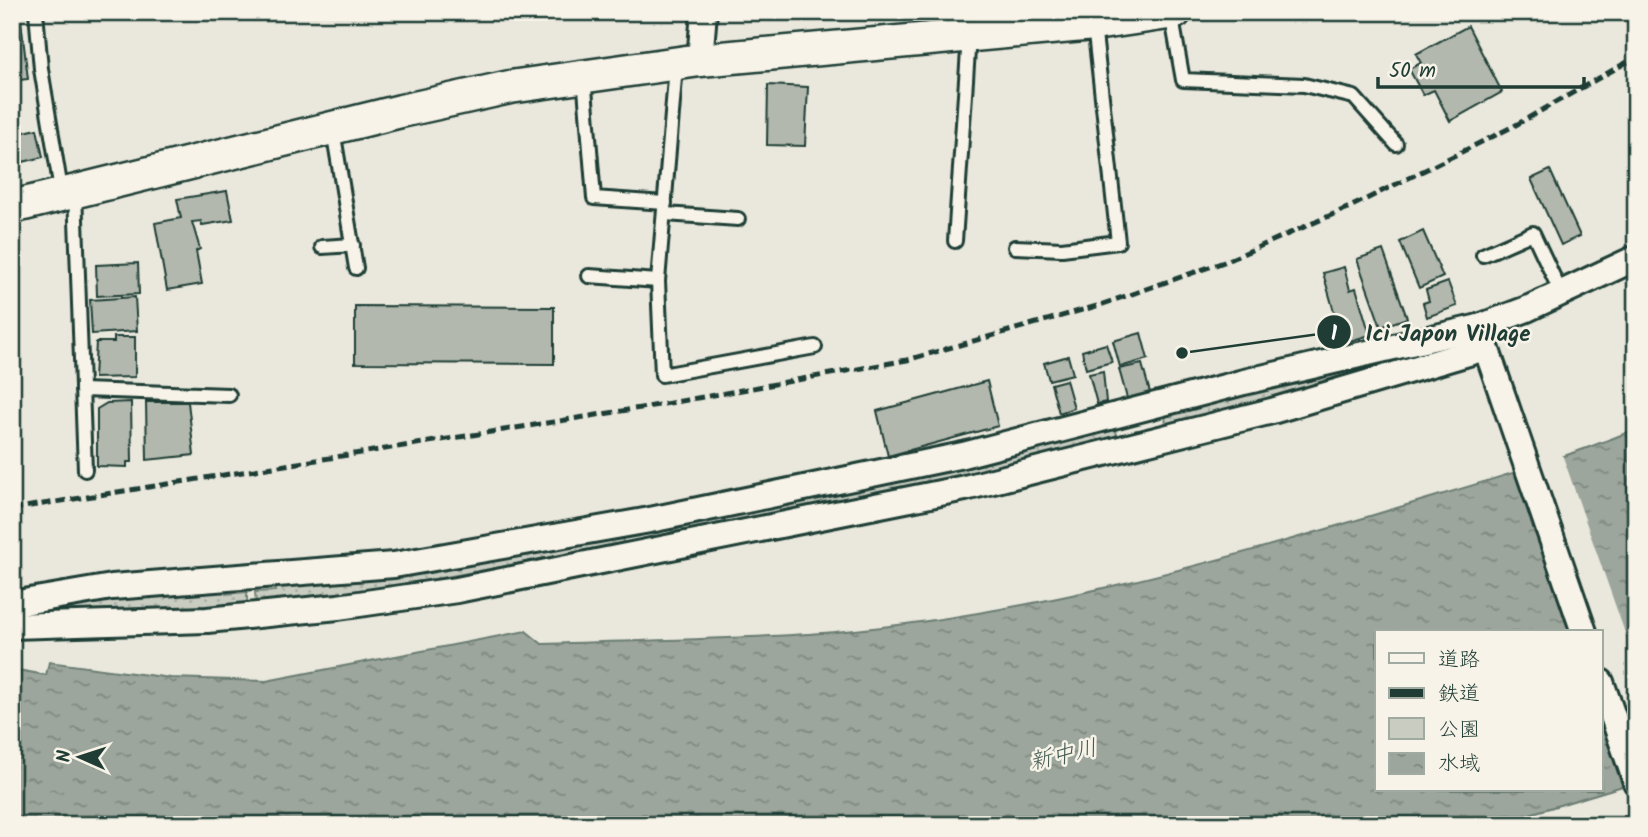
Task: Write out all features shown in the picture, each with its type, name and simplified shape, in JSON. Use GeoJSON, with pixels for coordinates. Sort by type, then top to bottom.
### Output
{"type":"FeatureCollection","features":[{"type":"Feature","properties":{"kind":"street"},"geometry":{"type":"LineString","coordinates":[[688,61],[704,12]]}},
{"type":"Feature","properties":{"kind":"street"},"geometry":{"type":"LineString","coordinates":[[12,207],[510,87],[688,61],[1094,24],[1173,13]]}},
{"type":"Feature","properties":{"kind":"street"},"geometry":{"type":"LineString","coordinates":[[12,626],[207,620],[338,607],[457,590],[965,488],[1259,414],[1485,347],[1561,293],[1636,258]]}},
{"type":"Feature","properties":{"kind":"street"},"geometry":{"type":"LineString","coordinates":[[12,604],[112,587],[394,565],[650,520],[963,455],[1244,382],[1485,347]]}},
{"type":"Feature","properties":{"kind":"street"},"geometry":{"type":"LineString","coordinates":[[1485,347],[1583,630]]}},
{"type":"Feature","properties":{"kind":"street"},"geometry":{"type":"LineString","coordinates":[[1602,685],[1636,782]]}},
{"type":"Feature","properties":{"kind":"lane"},"geometry":{"type":"LineString","coordinates":[[36,12],[41,69],[68,194],[85,470]]}},
{"type":"Feature","properties":{"kind":"lane"},"geometry":{"type":"LineString","coordinates":[[1173,13],[1184,80],[1304,85],[1354,97],[1396,144]]}},
{"type":"Feature","properties":{"kind":"lane"},"geometry":{"type":"LineString","coordinates":[[1015,247],[1062,249],[1118,242],[1094,24]]}},
{"type":"Feature","properties":{"kind":"lane"},"geometry":{"type":"LineString","coordinates":[[956,241],[969,35]]}},
{"type":"Feature","properties":{"kind":"lane"},"geometry":{"type":"LineString","coordinates":[[688,61],[665,208],[659,281],[662,375],[815,347]]}},
{"type":"Feature","properties":{"kind":"lane"},"geometry":{"type":"LineString","coordinates":[[584,76],[594,198],[738,219]]}},
{"type":"Feature","properties":{"kind":"lane"},"geometry":{"type":"LineString","coordinates":[[332,129],[356,268]]}},
{"type":"Feature","properties":{"kind":"lane"},"geometry":{"type":"LineString","coordinates":[[1483,256],[1534,233],[1561,293]]}},
{"type":"Feature","properties":{"kind":"lane"},"geometry":{"type":"LineString","coordinates":[[322,247],[353,245]]}},
{"type":"Feature","properties":{"kind":"lane"},"geometry":{"type":"LineString","coordinates":[[589,276],[659,281]]}},
{"type":"Feature","properties":{"kind":"lane"},"geometry":{"type":"LineString","coordinates":[[82,390],[229,395]]}},
{"type":"Feature","properties":{"kind":"green space"},"geometry":{"type":"Polygon","coordinates":[[[1421,352],[1422,355],[1147,433],[1146,428],[1166,423],[1165,417],[1290,382],[1421,352]]]}},
{"type":"Feature","properties":{"kind":"green space"},"geometry":{"type":"Polygon","coordinates":[[[1116,430],[1117,436],[1137,430],[1139,435],[914,487],[660,537],[685,526],[685,522],[995,459],[1116,430]]]}},
{"type":"Feature","properties":{"kind":"green space"},"geometry":{"type":"Polygon","coordinates":[[[622,535],[623,543],[486,570],[349,592],[256,603],[255,592],[275,591],[274,585],[622,535]]]}},
{"type":"Feature","properties":{"kind":"green space"},"geometry":{"type":"Polygon","coordinates":[[[225,587],[226,594],[247,592],[247,604],[109,612],[12,613],[85,600],[225,587]]]}},
{"type":"Feature","properties":{"kind":"water","name":"新中川"},"geometry":{"type":"Polygon","coordinates":[[[1636,429],[1636,782],[1493,825],[12,825],[12,669],[46,675],[49,662],[171,678],[266,681],[526,631],[542,644],[762,637],[905,624],[1046,600],[1185,568],[1545,463],[1636,429]]]}},
{"type":"Feature","properties":{"kind":"pier"},"geometry":{"type":"Polygon","coordinates":[[[1562,454],[1636,664],[1636,786],[1625,789],[1602,724],[1602,630],[1569,630],[1513,469],[1562,454]]]}},
{"type":"Feature","properties":{"kind":"building"},"geometry":{"type":"Polygon","coordinates":[[[21,21],[28,79],[12,81],[12,23],[21,21]]]}},
{"type":"Feature","properties":{"kind":"building"},"geometry":{"type":"Polygon","coordinates":[[[1468,26],[1502,92],[1450,121],[1434,90],[1423,95],[1409,69],[1421,63],[1416,54],[1468,26]]]}},
{"type":"Feature","properties":{"kind":"building"},"geometry":{"type":"Polygon","coordinates":[[[768,85],[808,87],[805,146],[767,145],[768,85]]]}},
{"type":"Feature","properties":{"kind":"building"},"geometry":{"type":"Polygon","coordinates":[[[37,129],[43,157],[23,162],[16,134],[37,129]]]}},
{"type":"Feature","properties":{"kind":"building"},"geometry":{"type":"Polygon","coordinates":[[[12,142],[20,167],[12,169],[12,142]]]}},
{"type":"Feature","properties":{"kind":"building"},"geometry":{"type":"Polygon","coordinates":[[[1550,170],[1580,236],[1561,245],[1531,179],[1550,170]]]}},
{"type":"Feature","properties":{"kind":"building"},"geometry":{"type":"Polygon","coordinates":[[[227,191],[233,220],[202,225],[201,221],[192,222],[200,249],[196,251],[202,284],[167,290],[155,223],[181,218],[177,199],[227,191]]]}},
{"type":"Feature","properties":{"kind":"building"},"geometry":{"type":"Polygon","coordinates":[[[1423,231],[1443,277],[1419,288],[1400,242],[1423,231]]]}},
{"type":"Feature","properties":{"kind":"building"},"geometry":{"type":"Polygon","coordinates":[[[1383,250],[1407,318],[1381,327],[1357,259],[1383,250]]]}},
{"type":"Feature","properties":{"kind":"building"},"geometry":{"type":"Polygon","coordinates":[[[138,263],[139,294],[97,296],[96,265],[138,263]]]}},
{"type":"Feature","properties":{"kind":"building"},"geometry":{"type":"Polygon","coordinates":[[[1344,267],[1350,290],[1356,288],[1370,335],[1343,343],[1323,273],[1344,267]]]}},
{"type":"Feature","properties":{"kind":"building"},"geometry":{"type":"Polygon","coordinates":[[[1448,282],[1457,306],[1427,317],[1423,303],[1429,301],[1426,290],[1448,282]]]}},
{"type":"Feature","properties":{"kind":"building"},"geometry":{"type":"Polygon","coordinates":[[[135,297],[137,331],[92,334],[90,300],[135,297]]]}},
{"type":"Feature","properties":{"kind":"building"},"geometry":{"type":"Polygon","coordinates":[[[355,306],[554,307],[554,364],[355,363],[355,306]]]}},
{"type":"Feature","properties":{"kind":"building"},"geometry":{"type":"Polygon","coordinates":[[[1141,333],[1148,359],[1120,367],[1113,341],[1141,333]]]}},
{"type":"Feature","properties":{"kind":"building"},"geometry":{"type":"Polygon","coordinates":[[[114,337],[135,337],[135,377],[94,378],[96,342],[114,342],[114,337]]]}},
{"type":"Feature","properties":{"kind":"building"},"geometry":{"type":"Polygon","coordinates":[[[1106,344],[1112,362],[1086,369],[1082,351],[1106,344]]]}},
{"type":"Feature","properties":{"kind":"building"},"geometry":{"type":"Polygon","coordinates":[[[1068,356],[1073,374],[1049,380],[1044,363],[1068,356]]]}},
{"type":"Feature","properties":{"kind":"building"},"geometry":{"type":"Polygon","coordinates":[[[1142,364],[1151,396],[1128,402],[1119,369],[1142,364]]]}},
{"type":"Feature","properties":{"kind":"building"},"geometry":{"type":"Polygon","coordinates":[[[1103,371],[1106,402],[1097,404],[1089,374],[1103,371]]]}},
{"type":"Feature","properties":{"kind":"building"},"geometry":{"type":"Polygon","coordinates":[[[1066,380],[1074,408],[1059,413],[1051,384],[1066,380]]]}},
{"type":"Feature","properties":{"kind":"building"},"geometry":{"type":"Polygon","coordinates":[[[987,381],[998,426],[888,456],[877,411],[987,381]]]}},
{"type":"Feature","properties":{"kind":"building"},"geometry":{"type":"Polygon","coordinates":[[[131,402],[132,462],[127,462],[127,467],[97,466],[97,409],[107,403],[131,402]]]}},
{"type":"Feature","properties":{"kind":"building"},"geometry":{"type":"Polygon","coordinates":[[[146,402],[188,402],[194,455],[147,460],[146,402]]]}},
{"type":"Feature","properties":{"kind":"railway"},"geometry":{"type":"LineString","coordinates":[[12,509],[659,405],[907,360],[1100,305],[1224,262],[1352,206],[1514,126],[1636,57]]}},
{"type":"Feature","properties":{"kind":"place","name":"Ici Japon Village"},"geometry":{"type":"Point","coordinates":[1182,353]}}]}
